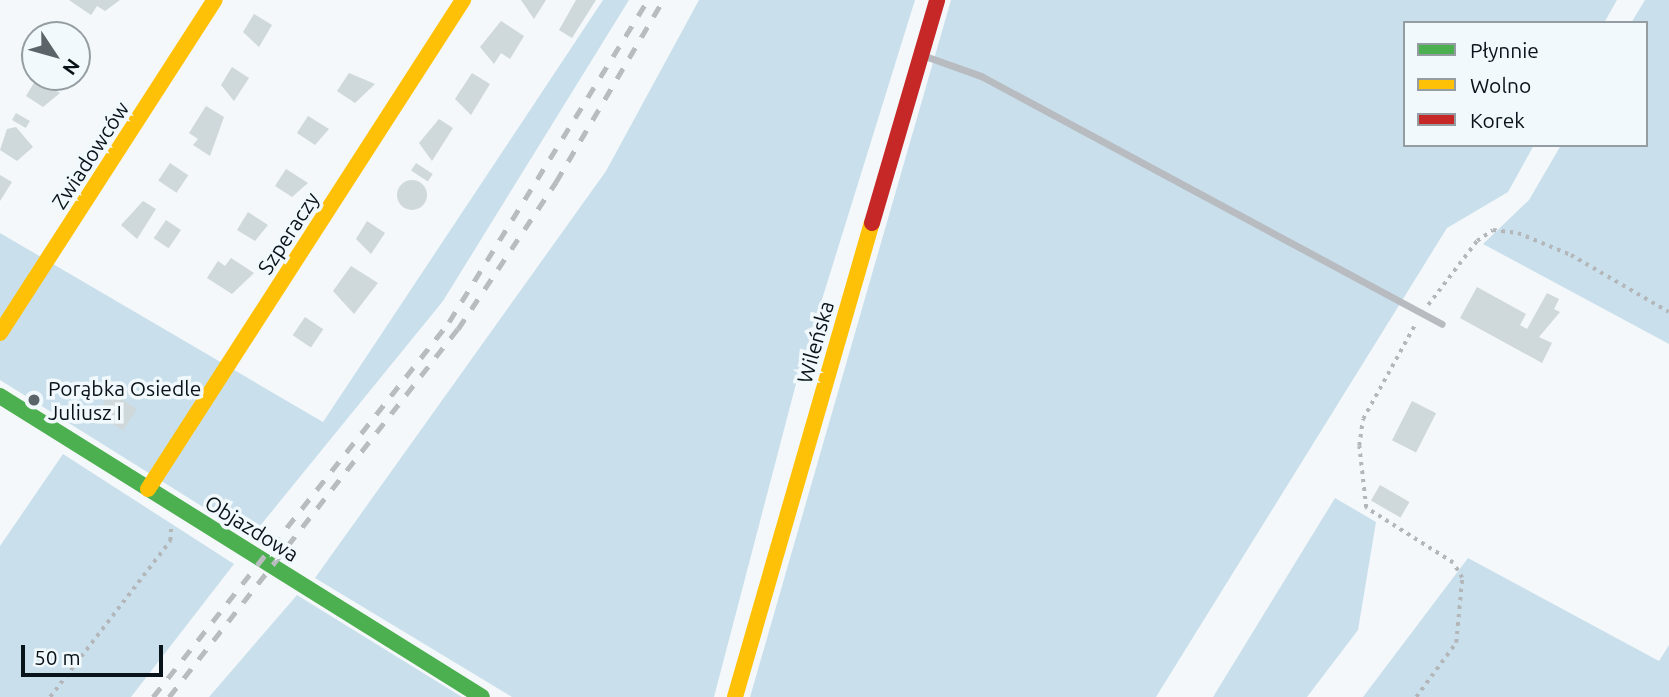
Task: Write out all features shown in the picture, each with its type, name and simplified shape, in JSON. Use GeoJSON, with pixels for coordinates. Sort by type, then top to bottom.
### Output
{"type":"FeatureCollection","features":[{"type":"Feature","properties":{"kind":"street","name":"Zwiadowców"},"geometry":{"type":"LineString","coordinates":[[0,333],[215,0]]}},
{"type":"Feature","properties":{"kind":"street","name":"Szperaczy"},"geometry":{"type":"LineString","coordinates":[[148,489],[463,0]]}},
{"type":"Feature","properties":{"kind":"street","name":"Wileńska"},"geometry":{"type":"LineString","coordinates":[[735,697],[937,0]]}},
{"type":"Feature","properties":{"kind":"street","name":"Objazdowa"},"geometry":{"type":"LineString","coordinates":[[0,396],[482,697]]}},
{"type":"Feature","properties":{"kind":"lane"},"geometry":{"type":"LineString","coordinates":[[922,55],[981,76],[1442,324]]}},
{"type":"Feature","properties":{"kind":"path"},"geometry":{"type":"LineString","coordinates":[[1416,697],[1456,643],[1462,578],[1453,563],[1366,508],[1359,446],[1363,419],[1421,314],[1477,241],[1493,230],[1518,233],[1571,255],[1669,312]]}},
{"type":"Feature","properties":{"kind":"path"},"geometry":{"type":"LineString","coordinates":[[50,697],[170,541],[173,504]]}},
{"type":"Feature","properties":{"kind":"shaded area"},"geometry":{"type":"Polygon","coordinates":[[[603,0],[629,0],[443,301],[251,537],[0,380],[0,233],[323,422],[603,0]]]}},
{"type":"Feature","properties":{"kind":"shaded area"},"geometry":{"type":"Polygon","coordinates":[[[699,0],[915,0],[797,380],[714,697],[512,697],[315,578],[606,171],[699,0]]]}},
{"type":"Feature","properties":{"kind":"shaded area"},"geometry":{"type":"Polygon","coordinates":[[[951,0],[1617,0],[1605,21],[1403,21],[1403,147],[1533,147],[1508,192],[1447,228],[1156,697],[750,697],[951,0]]]}},
{"type":"Feature","properties":{"kind":"shaded area"},"geometry":{"type":"Polygon","coordinates":[[[1645,0],[1669,0],[1669,344],[1483,244],[1529,200],[1560,147],[1648,147],[1648,21],[1632,21],[1645,0]]]}},
{"type":"Feature","properties":{"kind":"shaded area"},"geometry":{"type":"Polygon","coordinates":[[[63,454],[234,564],[131,697],[0,697],[0,546],[63,454]]]}},
{"type":"Feature","properties":{"kind":"shaded area"},"geometry":{"type":"Polygon","coordinates":[[[1335,498],[1376,522],[1358,630],[1307,697],[1213,697],[1335,498]]]}},
{"type":"Feature","properties":{"kind":"shaded area"},"geometry":{"type":"Polygon","coordinates":[[[1468,558],[1659,661],[1669,645],[1669,697],[1363,697],[1468,558]]]}},
{"type":"Feature","properties":{"kind":"shaded area"},"geometry":{"type":"Polygon","coordinates":[[[297,595],[462,697],[209,697],[297,595]]]}},
{"type":"Feature","properties":{"kind":"building"},"geometry":{"type":"Polygon","coordinates":[[[69,0],[120,0],[105,11],[97,6],[91,15],[69,0]]]}},
{"type":"Feature","properties":{"kind":"building"},"geometry":{"type":"Polygon","coordinates":[[[521,0],[546,0],[534,19],[521,0]]]}},
{"type":"Feature","properties":{"kind":"building"},"geometry":{"type":"Polygon","coordinates":[[[576,0],[596,0],[572,38],[559,30],[576,0]]]}},
{"type":"Feature","properties":{"kind":"building"},"geometry":{"type":"Polygon","coordinates":[[[254,14],[272,25],[259,47],[243,32],[254,14]]]}},
{"type":"Feature","properties":{"kind":"building"},"geometry":{"type":"Polygon","coordinates":[[[501,21],[524,36],[510,59],[501,53],[494,64],[480,47],[501,21]]]}},
{"type":"Feature","properties":{"kind":"building"},"geometry":{"type":"Polygon","coordinates":[[[232,67],[249,78],[234,101],[221,85],[232,67]]]}},
{"type":"Feature","properties":{"kind":"building"},"geometry":{"type":"Polygon","coordinates":[[[349,73],[375,84],[355,103],[337,91],[349,73]]]}},
{"type":"Feature","properties":{"kind":"building"},"geometry":{"type":"Polygon","coordinates":[[[472,73],[490,84],[471,115],[455,99],[472,73]]]}},
{"type":"Feature","properties":{"kind":"building"},"geometry":{"type":"Polygon","coordinates":[[[29,91],[60,93],[43,107],[26,96],[29,91]]]}},
{"type":"Feature","properties":{"kind":"building"},"geometry":{"type":"Polygon","coordinates":[[[206,106],[224,117],[210,156],[193,145],[198,139],[189,133],[206,106]]]}},
{"type":"Feature","properties":{"kind":"building"},"geometry":{"type":"Polygon","coordinates":[[[16,113],[30,121],[26,128],[12,120],[16,113]]]}},
{"type":"Feature","properties":{"kind":"building"},"geometry":{"type":"Polygon","coordinates":[[[308,116],[329,129],[315,145],[297,133],[308,116]]]}},
{"type":"Feature","properties":{"kind":"building"},"geometry":{"type":"Polygon","coordinates":[[[439,119],[453,128],[432,161],[419,143],[439,119]]]}},
{"type":"Feature","properties":{"kind":"building"},"geometry":{"type":"Polygon","coordinates":[[[16,127],[33,147],[17,161],[0,150],[7,129],[16,127]]]}},
{"type":"Feature","properties":{"kind":"building"},"geometry":{"type":"Polygon","coordinates":[[[170,163],[188,175],[176,193],[158,180],[170,163]]]}},
{"type":"Feature","properties":{"kind":"building"},"geometry":{"type":"Polygon","coordinates":[[[416,163],[433,174],[428,181],[411,171],[416,163]]]}},
{"type":"Feature","properties":{"kind":"building"},"geometry":{"type":"Polygon","coordinates":[[[286,169],[308,183],[292,197],[275,186],[286,169]]]}},
{"type":"Feature","properties":{"kind":"building"},"geometry":{"type":"Polygon","coordinates":[[[0,175],[12,182],[0,201],[0,175]]]}},
{"type":"Feature","properties":{"kind":"building"},"geometry":{"type":"Polygon","coordinates":[[[412,180],[423,184],[427,195],[423,206],[412,210],[401,206],[397,195],[401,184],[412,180]]]}},
{"type":"Feature","properties":{"kind":"building"},"geometry":{"type":"Polygon","coordinates":[[[143,201],[156,209],[137,239],[121,225],[143,201]]]}},
{"type":"Feature","properties":{"kind":"building"},"geometry":{"type":"Polygon","coordinates":[[[248,212],[268,225],[255,241],[237,230],[248,212]]]}},
{"type":"Feature","properties":{"kind":"building"},"geometry":{"type":"Polygon","coordinates":[[[166,220],[181,230],[169,248],[154,238],[166,220]]]}},
{"type":"Feature","properties":{"kind":"building"},"geometry":{"type":"Polygon","coordinates":[[[367,221],[385,233],[371,254],[356,239],[367,221]]]}},
{"type":"Feature","properties":{"kind":"building"},"geometry":{"type":"Polygon","coordinates":[[[231,258],[254,273],[232,294],[207,278],[218,261],[225,266],[231,258]]]}},
{"type":"Feature","properties":{"kind":"building"},"geometry":{"type":"Polygon","coordinates":[[[351,266],[378,283],[354,314],[333,291],[351,266]]]}},
{"type":"Feature","properties":{"kind":"building"},"geometry":{"type":"Polygon","coordinates":[[[1477,287],[1526,314],[1520,325],[1527,329],[1547,293],[1559,299],[1554,309],[1560,312],[1539,337],[1552,343],[1542,363],[1460,318],[1477,287]]]}},
{"type":"Feature","properties":{"kind":"building"},"geometry":{"type":"Polygon","coordinates":[[[305,317],[323,329],[311,348],[293,335],[305,317]]]}},
{"type":"Feature","properties":{"kind":"building"},"geometry":{"type":"Polygon","coordinates":[[[111,392],[137,409],[123,431],[97,414],[111,392]]]}},
{"type":"Feature","properties":{"kind":"building"},"geometry":{"type":"Polygon","coordinates":[[[1412,401],[1436,413],[1416,452],[1392,440],[1412,401]]]}},
{"type":"Feature","properties":{"kind":"building"},"geometry":{"type":"Polygon","coordinates":[[[1380,485],[1409,502],[1400,518],[1371,501],[1380,485]]]}},
{"type":"Feature","properties":{"kind":"railway"},"geometry":{"type":"LineString","coordinates":[[153,697],[449,322],[648,0]]}},
{"type":"Feature","properties":{"kind":"railway"},"geometry":{"type":"LineString","coordinates":[[169,697],[458,329],[556,182],[663,0]]}},
{"type":"Feature","properties":{"kind":"traffic: fast"},"geometry":{"type":"LineString","coordinates":[[0,396],[482,697]]}},
{"type":"Feature","properties":{"kind":"traffic: slow"},"geometry":{"type":"LineString","coordinates":[[0,333],[215,0]]}},
{"type":"Feature","properties":{"kind":"traffic: slow"},"geometry":{"type":"LineString","coordinates":[[148,489],[463,0]]}},
{"type":"Feature","properties":{"kind":"traffic: slow"},"geometry":{"type":"LineString","coordinates":[[735,697],[872,223]]}},
{"type":"Feature","properties":{"kind":"traffic: jam"},"geometry":{"type":"LineString","coordinates":[[872,223],[937,0]]}},
{"type":"Feature","properties":{"kind":"place","name":"Porąbka Osiedle Juliusz I"},"geometry":{"type":"Point","coordinates":[34,400]}}]}
